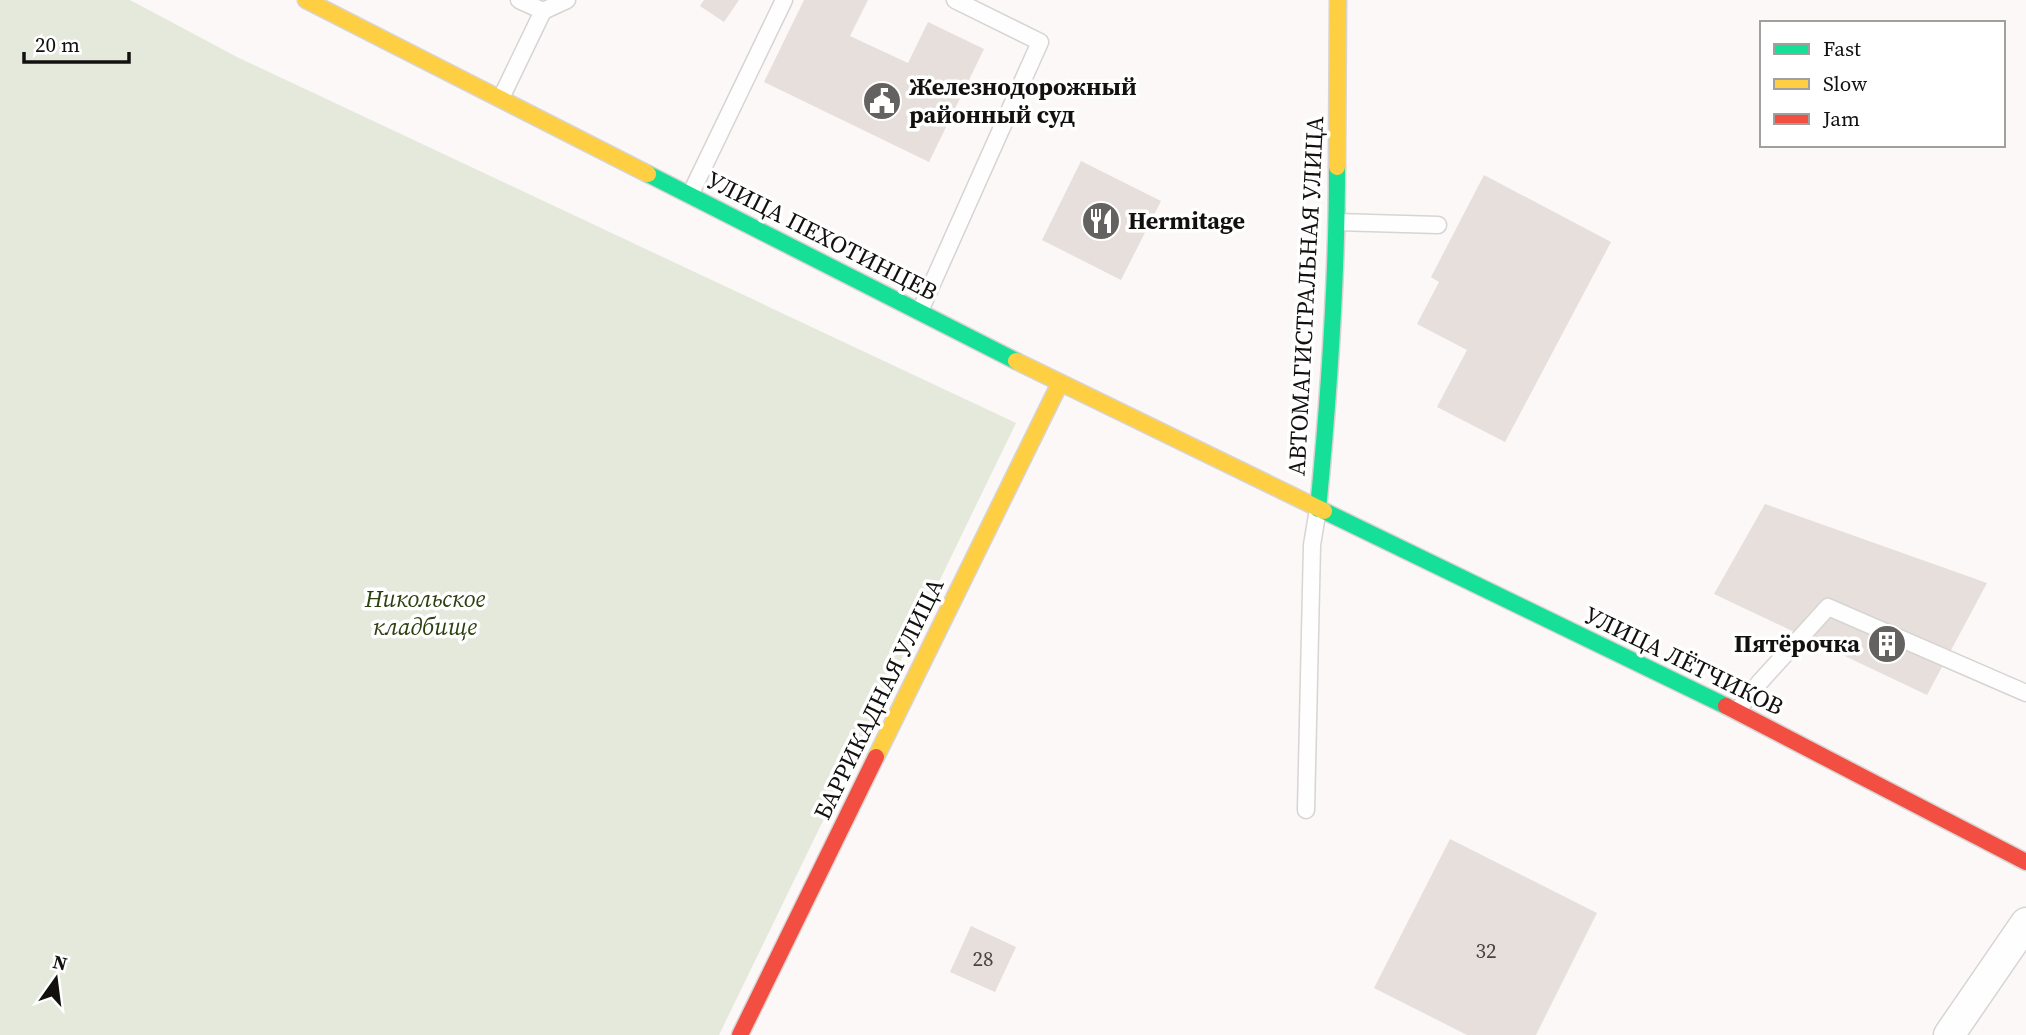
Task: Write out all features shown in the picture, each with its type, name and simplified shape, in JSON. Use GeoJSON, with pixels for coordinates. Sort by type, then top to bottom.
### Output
{"type":"FeatureCollection","features":[{"type":"Feature","properties":{"kind":"main road","name":"УЛИЦА ПЕХОТИНЦЕВ"},"geometry":{"type":"LineString","coordinates":[[306,0],[1060,383],[1318,509]]}},
{"type":"Feature","properties":{"kind":"main road","name":"АВТОМАГИСТРАЛЬНАЯ УЛИЦА"},"geometry":{"type":"LineString","coordinates":[[1318,509],[1326,430],[1337,222],[1338,0]]}},
{"type":"Feature","properties":{"kind":"main road","name":"БАРРИКАДНАЯ УЛИЦА"},"geometry":{"type":"LineString","coordinates":[[740,1035],[1060,383]]}},
{"type":"Feature","properties":{"kind":"main road","name":"УЛИЦА ЛЁТЧИКОВ"},"geometry":{"type":"LineString","coordinates":[[1318,509],[1737,711],[2026,862]]}},
{"type":"Feature","properties":{"kind":"street"},"geometry":{"type":"LineString","coordinates":[[1949,1035],[2026,923]]}},
{"type":"Feature","properties":{"kind":"lane"},"geometry":{"type":"LineString","coordinates":[[519,0],[542,11]]}},
{"type":"Feature","properties":{"kind":"lane"},"geometry":{"type":"LineString","coordinates":[[501,99],[542,11],[567,0]]}},
{"type":"Feature","properties":{"kind":"lane"},"geometry":{"type":"LineString","coordinates":[[690,194],[784,0]]}},
{"type":"Feature","properties":{"kind":"lane"},"geometry":{"type":"LineString","coordinates":[[920,311],[1040,42],[955,0]]}},
{"type":"Feature","properties":{"kind":"lane"},"geometry":{"type":"LineString","coordinates":[[1337,222],[1438,225]]}},
{"type":"Feature","properties":{"kind":"lane"},"geometry":{"type":"LineString","coordinates":[[1306,810],[1311,545],[1318,509]]}},
{"type":"Feature","properties":{"kind":"lane"},"geometry":{"type":"LineString","coordinates":[[1737,711],[1828,607],[2026,693]]}},
{"type":"Feature","properties":{"kind":"green space","name":"Никольское кладбище"},"geometry":{"type":"Polygon","coordinates":[[[0,0],[130,0],[237,57],[1016,423],[719,1035],[0,1035],[0,0]]]}},
{"type":"Feature","properties":{"kind":"building"},"geometry":{"type":"Polygon","coordinates":[[[704,0],[739,0],[724,22],[700,6],[704,0]]]}},
{"type":"Feature","properties":{"kind":"building"},"geometry":{"type":"Polygon","coordinates":[[[804,0],[868,0],[850,36],[908,63],[928,22],[984,49],[929,162],[764,82],[804,0]]]}},
{"type":"Feature","properties":{"kind":"building","name":"Hermitage"},"geometry":{"type":"Polygon","coordinates":[[[1081,161],[1161,201],[1121,280],[1042,240],[1081,161]]]}},
{"type":"Feature","properties":{"kind":"building"},"geometry":{"type":"Polygon","coordinates":[[[1484,175],[1611,242],[1505,442],[1437,407],[1467,350],[1417,324],[1439,282],[1431,277],[1484,175]]]}},
{"type":"Feature","properties":{"kind":"building","name":"Пятёрочка"},"geometry":{"type":"Polygon","coordinates":[[[1765,504],[1987,583],[1927,695],[1714,594],[1765,504]]]}},
{"type":"Feature","properties":{"kind":"building"},"geometry":{"type":"Polygon","coordinates":[[[1450,839],[1597,913],[1536,1035],[1467,1035],[1374,988],[1450,839]]]}},
{"type":"Feature","properties":{"kind":"building"},"geometry":{"type":"Polygon","coordinates":[[[971,926],[1016,947],[995,992],[950,972],[971,926]]]}},
{"type":"Feature","properties":{"kind":"traffic: fast"},"geometry":{"type":"LineString","coordinates":[[1318,509],[1332,338],[1337,167]]}},
{"type":"Feature","properties":{"kind":"traffic: fast"},"geometry":{"type":"LineString","coordinates":[[648,174],[1016,361]]}},
{"type":"Feature","properties":{"kind":"traffic: fast"},"geometry":{"type":"LineString","coordinates":[[1324,511],[1726,706]]}},
{"type":"Feature","properties":{"kind":"traffic: slow"},"geometry":{"type":"LineString","coordinates":[[306,0],[648,174]]}},
{"type":"Feature","properties":{"kind":"traffic: slow"},"geometry":{"type":"LineString","coordinates":[[1337,167],[1338,0]]}},
{"type":"Feature","properties":{"kind":"traffic: slow"},"geometry":{"type":"LineString","coordinates":[[1016,361],[1324,511]]}},
{"type":"Feature","properties":{"kind":"traffic: slow"},"geometry":{"type":"LineString","coordinates":[[876,757],[1060,383]]}},
{"type":"Feature","properties":{"kind":"traffic: jam"},"geometry":{"type":"LineString","coordinates":[[1726,706],[2026,862]]}},
{"type":"Feature","properties":{"kind":"traffic: jam"},"geometry":{"type":"LineString","coordinates":[[740,1035],[876,757]]}},
{"type":"Feature","properties":{"kind":"place","name":"Железнодорожный районный суд"},"geometry":{"type":"Point","coordinates":[882,101]}},
{"type":"Feature","properties":{"kind":"place","name":"Hermitage"},"geometry":{"type":"Point","coordinates":[1101,221]}},
{"type":"Feature","properties":{"kind":"place","name":"Пятёрочка"},"geometry":{"type":"Point","coordinates":[1887,644]}}]}
